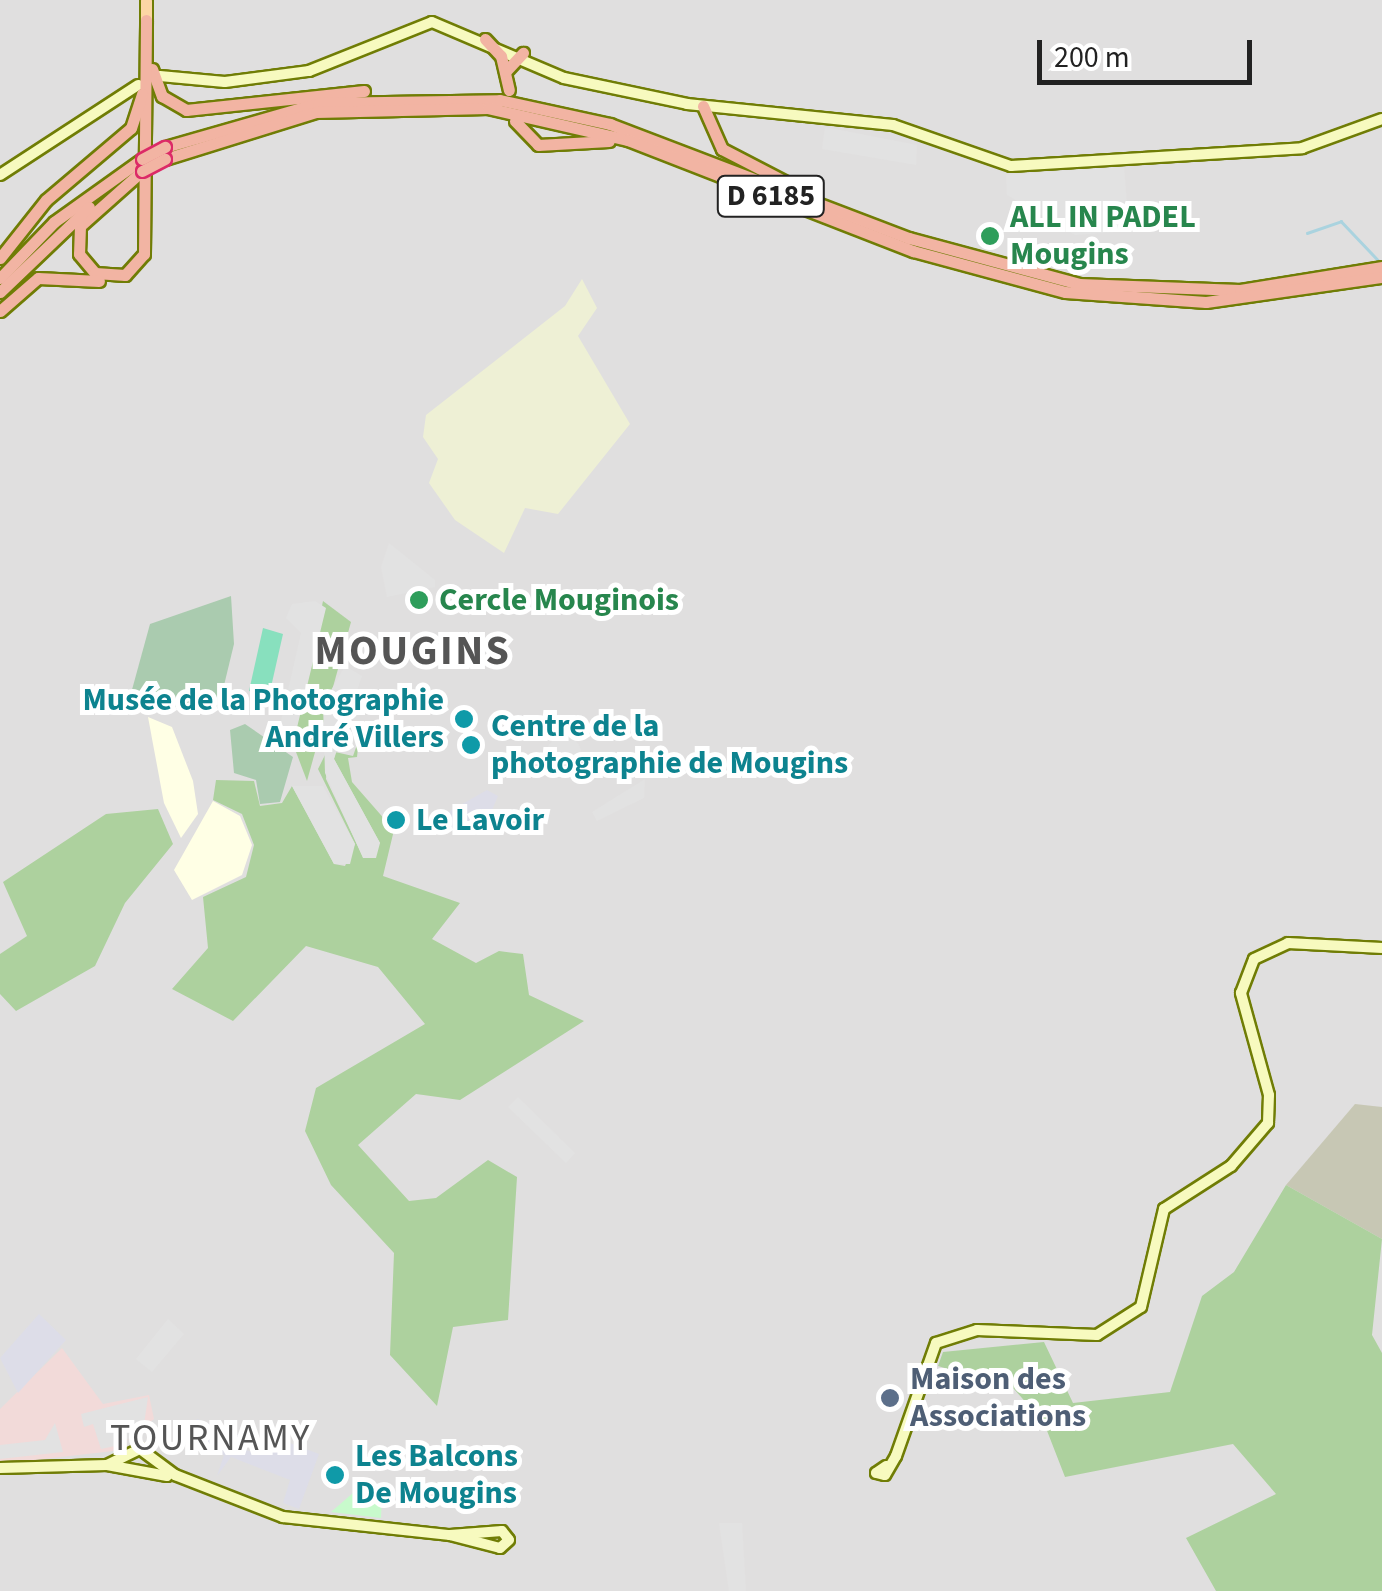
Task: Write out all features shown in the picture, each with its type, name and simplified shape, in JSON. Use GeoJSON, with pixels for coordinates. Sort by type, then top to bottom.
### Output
{"type":"FeatureCollection","features":[{"type":"Feature","properties":{"kind":"highway"},"geometry":{"type":"LineString","coordinates":[[146,20],[156,86],[186,110],[304,92],[440,96]]}},
{"type":"Feature","properties":{"kind":"highway"},"geometry":{"type":"LineString","coordinates":[[0,311],[44,276],[113,284],[139,274],[151,254],[146,20]]}},
{"type":"Feature","properties":{"kind":"highway"},"geometry":{"type":"LineString","coordinates":[[0,258],[46,200],[131,128],[146,20]]}},
{"type":"Feature","properties":{"kind":"highway"},"geometry":{"type":"LineString","coordinates":[[485,39],[506,73],[509,90]]}},
{"type":"Feature","properties":{"kind":"highway"},"geometry":{"type":"LineString","coordinates":[[506,73],[520,55]]}},
{"type":"Feature","properties":{"kind":"highway","name":"D 6185"},"geometry":{"type":"LineString","coordinates":[[0,278],[54,222],[165,153],[291,107],[440,96],[610,124],[984,264],[1106,288],[1240,290],[1382,267]]}},
{"type":"Feature","properties":{"kind":"highway","name":"D 6185"},"geometry":{"type":"LineString","coordinates":[[165,153],[274,120],[446,106],[560,120],[725,178],[912,251],[1065,292],[1206,302],[1382,276]]}},
{"type":"Feature","properties":{"kind":"highway"},"geometry":{"type":"LineString","coordinates":[[709,110],[722,149],[858,219]]}},
{"type":"Feature","properties":{"kind":"highway"},"geometry":{"type":"LineString","coordinates":[[515,121],[538,145],[598,139],[725,178]]}},
{"type":"Feature","properties":{"kind":"highway"},"geometry":{"type":"LineString","coordinates":[[142,165],[80,226],[88,268],[112,277],[138,267],[148,207]]}},
{"type":"Feature","properties":{"kind":"highway","name":"D 6185"},"geometry":{"type":"LineString","coordinates":[[0,292],[61,229],[142,165]]}},
{"type":"Feature","properties":{"kind":"main road"},"geometry":{"type":"LineString","coordinates":[[146,0],[146,20]]}},
{"type":"Feature","properties":{"kind":"main road"},"geometry":{"type":"LineString","coordinates":[[218,79],[325,63],[426,16],[462,22],[520,55]]}},
{"type":"Feature","properties":{"kind":"main road"},"geometry":{"type":"LineString","coordinates":[[160,76],[218,79],[328,68],[422,22],[485,39],[592,83],[709,110],[894,125],[981,160],[1033,166],[1160,150],[1302,148],[1382,119]]}},
{"type":"Feature","properties":{"kind":"main road"},"geometry":{"type":"LineString","coordinates":[[0,175],[138,85]]}},
{"type":"Feature","properties":{"kind":"main road"},"geometry":{"type":"LineString","coordinates":[[0,184],[13,166]]}},
{"type":"Feature","properties":{"kind":"main road"},"geometry":{"type":"LineString","coordinates":[[886,1466],[936,1343],[977,1330],[1097,1335],[1141,1307],[1164,1209],[1231,1166],[1268,1123],[1270,1095],[1241,992],[1254,959],[1288,943],[1382,948]]}},
{"type":"Feature","properties":{"kind":"main road"},"geometry":{"type":"LineString","coordinates":[[128,1454],[136,1469]]}},
{"type":"Feature","properties":{"kind":"main road"},"geometry":{"type":"LineString","coordinates":[[108,1464],[128,1454],[148,1455],[174,1475]]}},
{"type":"Feature","properties":{"kind":"main road"},"geometry":{"type":"LineString","coordinates":[[136,1469],[148,1455]]}},
{"type":"Feature","properties":{"kind":"main road"},"geometry":{"type":"LineString","coordinates":[[0,1471],[108,1464],[174,1475],[282,1517],[494,1539]]}},
{"type":"Feature","properties":{"kind":"shaded area"},"geometry":{"type":"Polygon","coordinates":[[[0,0],[1382,0],[1382,1591],[0,1591],[0,0]]]}},
{"type":"Feature","properties":{"kind":"shaded area"},"geometry":{"type":"Polygon","coordinates":[[[825,127],[917,145],[916,165],[822,149],[825,127]]]}},
{"type":"Feature","properties":{"kind":"shaded area"},"geometry":{"type":"Polygon","coordinates":[[[1124,166],[1129,231],[1075,235],[1007,195],[1006,175],[1124,166]]]}},
{"type":"Feature","properties":{"kind":"shaded area"},"geometry":{"type":"Polygon","coordinates":[[[582,279],[597,308],[578,336],[630,424],[558,514],[525,508],[504,553],[455,520],[429,483],[438,459],[423,437],[426,415],[565,306],[582,279]]]}},
{"type":"Feature","properties":{"kind":"shaded area"},"geometry":{"type":"Polygon","coordinates":[[[389,543],[435,580],[435,587],[387,597],[381,567],[389,543]]]}},
{"type":"Feature","properties":{"kind":"shaded area"},"geometry":{"type":"Polygon","coordinates":[[[231,596],[234,644],[219,706],[150,707],[130,697],[150,624],[231,596]]]}},
{"type":"Feature","properties":{"kind":"shaded area"},"geometry":{"type":"Polygon","coordinates":[[[315,601],[326,608],[293,744],[279,730],[301,633],[286,618],[292,604],[315,601]]]}},
{"type":"Feature","properties":{"kind":"shaded area"},"geometry":{"type":"Polygon","coordinates":[[[345,666],[362,676],[334,759],[380,843],[376,858],[363,858],[325,773],[323,704],[345,666]]]}},
{"type":"Feature","properties":{"kind":"shaded area"},"geometry":{"type":"Polygon","coordinates":[[[148,717],[172,727],[193,781],[198,814],[181,838],[164,803],[148,717]]]}},
{"type":"Feature","properties":{"kind":"shaded area"},"geometry":{"type":"Polygon","coordinates":[[[245,724],[293,757],[280,802],[260,804],[256,780],[234,773],[230,730],[245,724]]]}},
{"type":"Feature","properties":{"kind":"shaded area"},"geometry":{"type":"Polygon","coordinates":[[[564,736],[576,741],[581,753],[576,765],[564,770],[552,765],[547,753],[552,741],[564,736]]]}},
{"type":"Feature","properties":{"kind":"shaded area"},"geometry":{"type":"Polygon","coordinates":[[[645,779],[644,798],[597,821],[592,812],[645,779]]]}},
{"type":"Feature","properties":{"kind":"shaded area"},"geometry":{"type":"Polygon","coordinates":[[[292,786],[323,786],[355,844],[350,864],[334,864],[292,786]]]}},
{"type":"Feature","properties":{"kind":"shaded area"},"geometry":{"type":"Polygon","coordinates":[[[487,790],[498,796],[483,831],[425,825],[487,790]]]}},
{"type":"Feature","properties":{"kind":"shaded area"},"geometry":{"type":"Polygon","coordinates":[[[213,801],[240,816],[252,845],[242,875],[192,900],[174,870],[213,801]]]}},
{"type":"Feature","properties":{"kind":"shaded area"},"geometry":{"type":"Polygon","coordinates":[[[518,1097],[575,1153],[566,1163],[508,1107],[518,1097]]]}},
{"type":"Feature","properties":{"kind":"shaded area"},"geometry":{"type":"Polygon","coordinates":[[[1355,1104],[1382,1107],[1382,1239],[1286,1185],[1355,1104]]]}},
{"type":"Feature","properties":{"kind":"shaded area"},"geometry":{"type":"Polygon","coordinates":[[[39,1314],[66,1340],[18,1393],[0,1358],[39,1314]]]}},
{"type":"Feature","properties":{"kind":"shaded area"},"geometry":{"type":"Polygon","coordinates":[[[168,1319],[184,1334],[152,1372],[136,1359],[168,1319]]]}},
{"type":"Feature","properties":{"kind":"shaded area"},"geometry":{"type":"Polygon","coordinates":[[[62,1348],[103,1404],[149,1395],[154,1419],[113,1451],[0,1464],[0,1409],[62,1348]]]}},
{"type":"Feature","properties":{"kind":"shaded area"},"geometry":{"type":"Polygon","coordinates":[[[148,1397],[143,1431],[115,1446],[101,1449],[93,1424],[84,1427],[81,1414],[148,1397]]]}},
{"type":"Feature","properties":{"kind":"shaded area"},"geometry":{"type":"Polygon","coordinates":[[[197,1419],[242,1436],[239,1447],[254,1453],[263,1433],[319,1454],[299,1509],[283,1503],[290,1480],[231,1457],[217,1476],[224,1455],[186,1442],[197,1419]]]}},
{"type":"Feature","properties":{"kind":"shaded area"},"geometry":{"type":"Polygon","coordinates":[[[55,1423],[63,1452],[0,1459],[0,1445],[45,1440],[55,1423]]]}},
{"type":"Feature","properties":{"kind":"shaded area"},"geometry":{"type":"Polygon","coordinates":[[[719,1523],[742,1523],[746,1591],[729,1591],[719,1523]]]}},
{"type":"Feature","properties":{"kind":"green space"},"geometry":{"type":"Polygon","coordinates":[[[323,601],[351,622],[307,781],[293,744],[323,601]]]}},
{"type":"Feature","properties":{"kind":"green space"},"geometry":{"type":"Polygon","coordinates":[[[263,628],[283,634],[269,696],[249,691],[263,628]]]}},
{"type":"Feature","properties":{"kind":"green space"},"geometry":{"type":"Polygon","coordinates":[[[359,739],[357,757],[348,758],[352,782],[394,830],[383,876],[460,903],[432,939],[476,963],[499,951],[523,954],[529,995],[584,1021],[460,1100],[416,1094],[358,1145],[409,1201],[436,1198],[488,1160],[517,1177],[508,1320],[453,1327],[437,1406],[390,1355],[394,1253],[331,1185],[305,1131],[316,1088],[425,1024],[378,967],[306,946],[233,1021],[172,989],[208,948],[203,897],[246,877],[254,845],[242,814],[213,800],[216,780],[254,781],[260,806],[282,803],[292,786],[334,864],[345,866],[355,844],[318,769],[328,749],[326,779],[363,857],[380,843],[334,759],[335,752],[353,756],[359,739]]]}},
{"type":"Feature","properties":{"kind":"green space"},"geometry":{"type":"Polygon","coordinates":[[[158,809],[173,844],[125,903],[95,966],[16,1011],[0,994],[0,954],[27,936],[3,882],[106,814],[158,809]]]}},
{"type":"Feature","properties":{"kind":"green space"},"geometry":{"type":"Polygon","coordinates":[[[1286,1185],[1382,1239],[1372,1335],[1382,1353],[1382,1591],[1216,1591],[1186,1538],[1276,1494],[1233,1444],[1065,1477],[1044,1423],[1014,1389],[938,1366],[943,1352],[1044,1342],[1073,1403],[1170,1392],[1202,1296],[1234,1272],[1286,1185]]]}},
{"type":"Feature","properties":{"kind":"green space"},"geometry":{"type":"Polygon","coordinates":[[[369,1479],[382,1495],[381,1518],[331,1512],[369,1479]]]}},
{"type":"Feature","properties":{"kind":"waterway"},"geometry":{"type":"LineString","coordinates":[[1307,233],[1341,221],[1378,260]]}},
{"type":"Feature","properties":{"kind":"place","name":"ALL IN PADEL Mougins"},"geometry":{"type":"Point","coordinates":[990,236]}},
{"type":"Feature","properties":{"kind":"place","name":"Cercle Mouginois"},"geometry":{"type":"Point","coordinates":[419,600]}},
{"type":"Feature","properties":{"kind":"place","name":"Musée de la Photographie André Villers"},"geometry":{"type":"Point","coordinates":[464,719]}},
{"type":"Feature","properties":{"kind":"place","name":"Centre de la photographie de Mougins"},"geometry":{"type":"Point","coordinates":[471,745]}},
{"type":"Feature","properties":{"kind":"place","name":"Le Lavoir"},"geometry":{"type":"Point","coordinates":[396,820]}},
{"type":"Feature","properties":{"kind":"place","name":"Maison des Associations"},"geometry":{"type":"Point","coordinates":[890,1398]}},
{"type":"Feature","properties":{"kind":"place","name":"Les Balcons De Mougins"},"geometry":{"type":"Point","coordinates":[335,1475]}},
{"type":"Feature","properties":{"kind":"district","name":"MOUGINS"},"geometry":{"type":"Point","coordinates":[413,651]}},
{"type":"Feature","properties":{"kind":"district","name":"TOURNAMY"},"geometry":{"type":"Point","coordinates":[211,1439]}}]}
